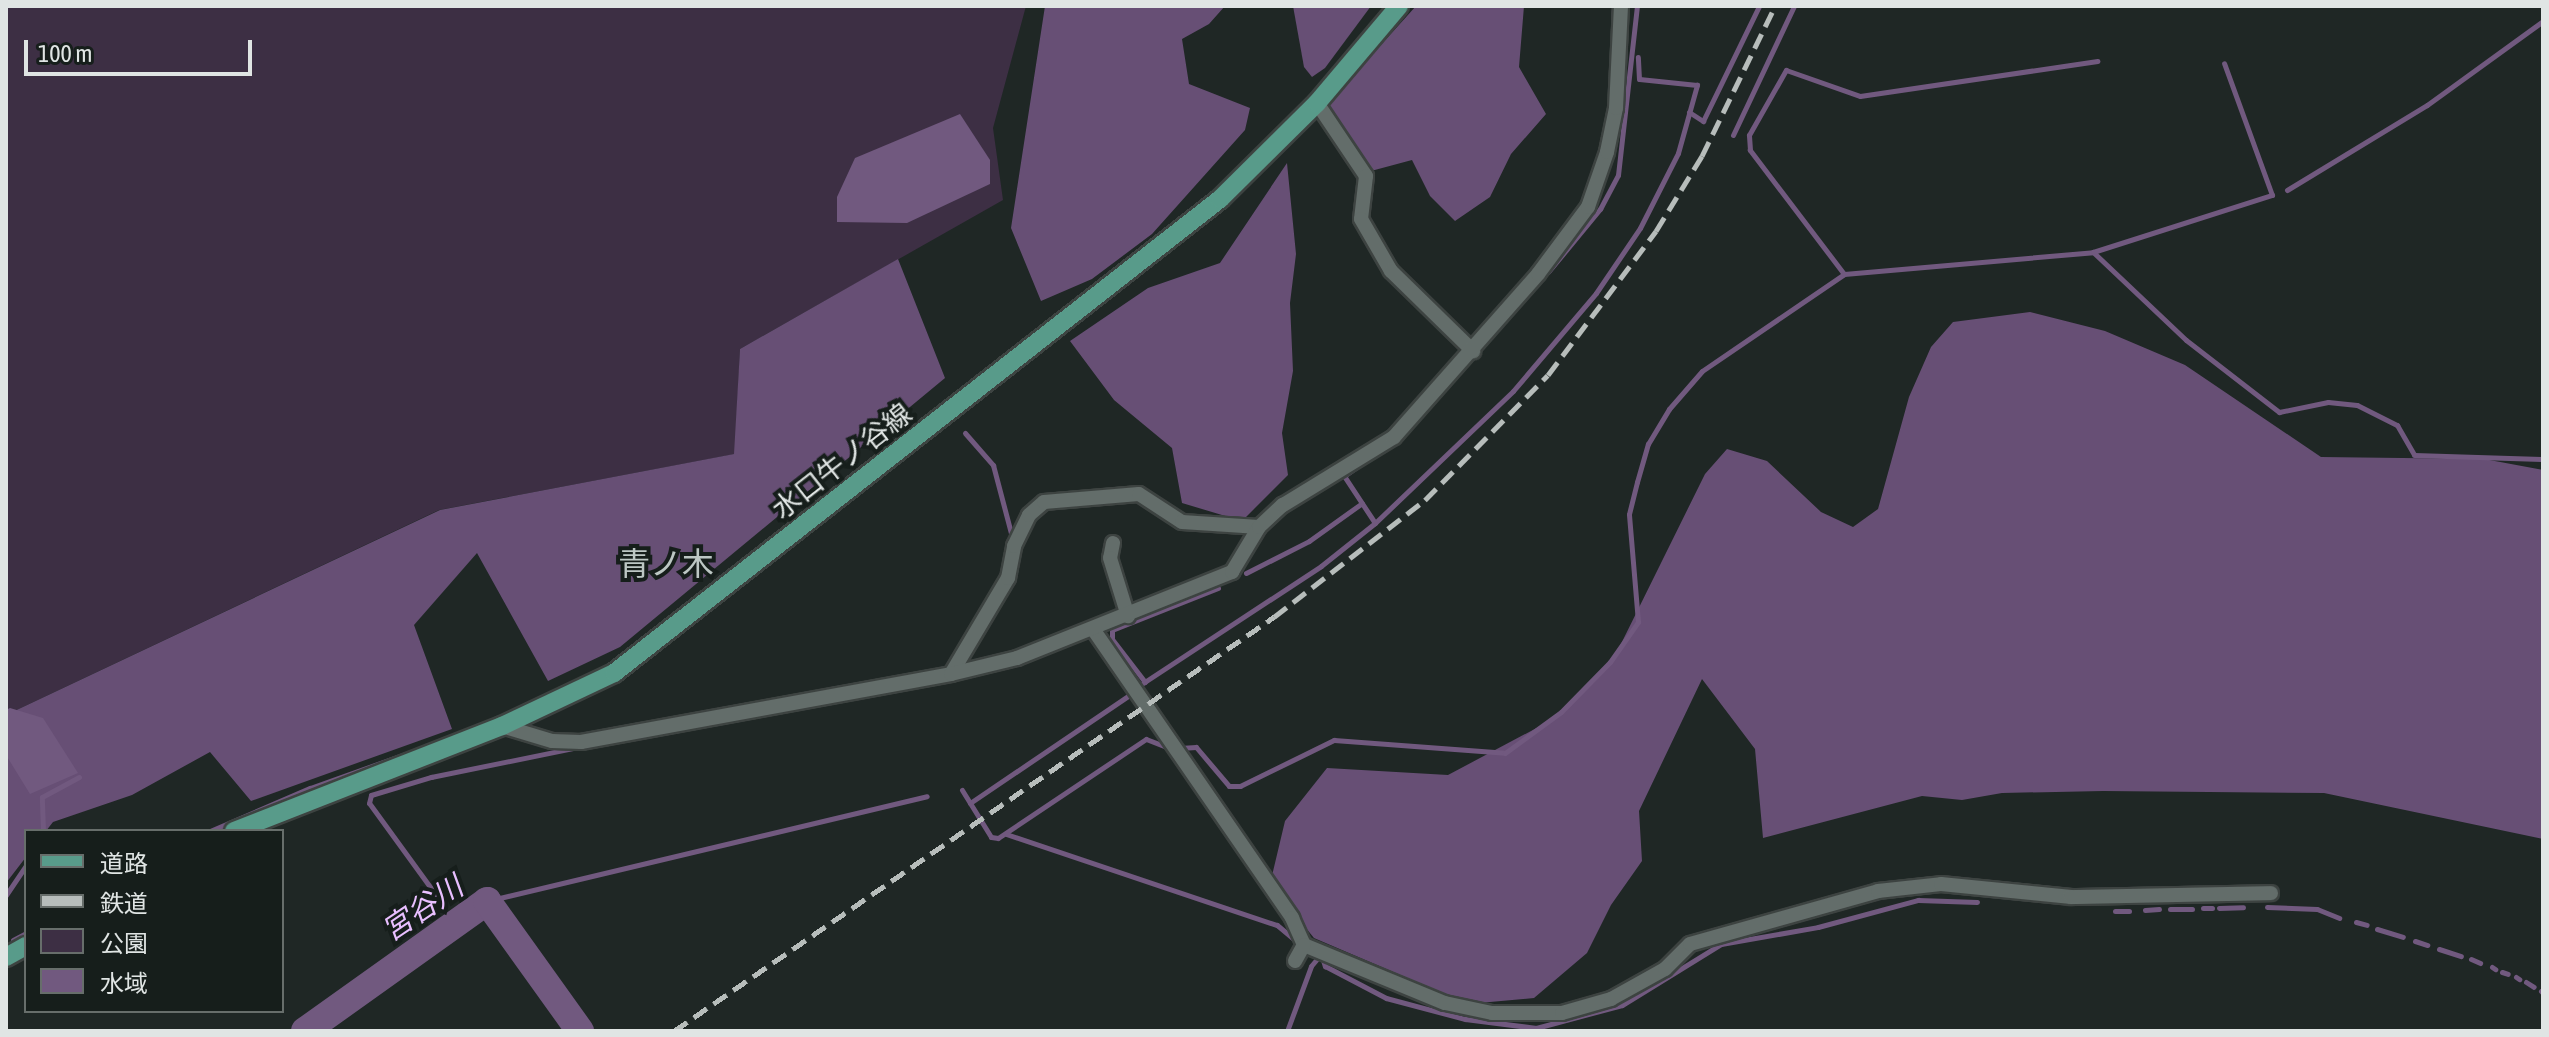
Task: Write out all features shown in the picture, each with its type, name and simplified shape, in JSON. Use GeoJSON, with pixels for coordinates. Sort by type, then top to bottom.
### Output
{"type":"FeatureCollection","features":[{"type":"Feature","properties":{"kind":"main road","name":"水口牛ノ谷線"},"geometry":{"type":"LineString","coordinates":[[239,829],[502,726],[614,673],[1138,268],[1220,199],[1317,103],[1399,6]]}},
{"type":"Feature","properties":{"kind":"main road"},"geometry":{"type":"LineString","coordinates":[[6,957],[24,947]]}},
{"type":"Feature","properties":{"kind":"street"},"geometry":{"type":"LineString","coordinates":[[502,726],[552,741],[581,742],[951,674],[1017,658],[1232,572],[1259,527],[1283,505],[1394,437],[1538,274],[1597,189],[1617,96],[1621,6]]}},
{"type":"Feature","properties":{"kind":"street"},"geometry":{"type":"LineString","coordinates":[[1317,103],[1366,176],[1361,219],[1391,271],[1473,351]]}},
{"type":"Feature","properties":{"kind":"street"},"geometry":{"type":"LineString","coordinates":[[951,674],[1008,578],[1014,546],[1029,515],[1044,502],[1139,494],[1182,522],[1259,527]]}},
{"type":"Feature","properties":{"kind":"street"},"geometry":{"type":"LineString","coordinates":[[1113,543],[1110,558],[1128,616]]}},
{"type":"Feature","properties":{"kind":"street"},"geometry":{"type":"LineString","coordinates":[[1093,629],[1292,918],[1304,945],[1445,1003],[1492,1013],[1562,1013],[1611,999],[1665,969],[1690,944],[1878,891],[1941,884],[2071,897],[2271,893]]}},
{"type":"Feature","properties":{"kind":"street"},"geometry":{"type":"LineString","coordinates":[[1295,961],[1304,945]]}},
{"type":"Feature","properties":{"kind":"green space"},"geometry":{"type":"Polygon","coordinates":[[[6,6],[1026,6],[993,128],[1003,200],[740,349],[735,454],[439,510],[6,715],[6,6]]]}},
{"type":"Feature","properties":{"kind":"shaded area"},"geometry":{"type":"Polygon","coordinates":[[[1045,6],[1225,6],[1209,24],[1182,39],[1189,84],[1250,108],[1245,130],[1152,234],[1092,279],[1041,301],[1011,228],[1045,6]]]}},
{"type":"Feature","properties":{"kind":"shaded area"},"geometry":{"type":"Polygon","coordinates":[[[1293,6],[1371,6],[1325,68],[1312,77],[1304,67],[1293,6]]]}},
{"type":"Feature","properties":{"kind":"shaded area"},"geometry":{"type":"Polygon","coordinates":[[[1416,6],[1524,6],[1519,67],[1546,114],[1511,154],[1490,197],[1455,221],[1430,196],[1412,160],[1371,171],[1325,107],[1416,6]]]}},
{"type":"Feature","properties":{"kind":"shaded area"},"geometry":{"type":"Polygon","coordinates":[[[1287,163],[1296,254],[1290,303],[1293,371],[1282,433],[1288,475],[1242,521],[1182,503],[1172,448],[1114,400],[1070,341],[1148,288],[1220,263],[1287,163]]]}},
{"type":"Feature","properties":{"kind":"shaded area"},"geometry":{"type":"Polygon","coordinates":[[[898,259],[945,378],[620,647],[548,681],[477,553],[414,625],[452,729],[251,801],[210,752],[132,795],[53,822],[48,829],[24,829],[24,860],[6,883],[6,715],[440,510],[734,454],[740,349],[898,259]]]}},
{"type":"Feature","properties":{"kind":"shaded area"},"geometry":{"type":"Polygon","coordinates":[[[2030,312],[2105,331],[2185,365],[2321,457],[2484,459],[2543,470],[2543,839],[2324,793],[2103,791],[2002,793],[1962,800],[1922,796],[1763,838],[1755,749],[1702,679],[1639,811],[1642,861],[1611,905],[1587,953],[1534,998],[1468,1004],[1314,938],[1270,884],[1285,821],[1327,768],[1448,775],[1561,715],[1616,654],[1705,474],[1727,449],[1767,461],[1821,512],[1853,527],[1878,509],[1909,397],[1931,347],[1953,322],[2030,312]]]}},
{"type":"Feature","properties":{"kind":"water"},"geometry":{"type":"Polygon","coordinates":[[[960,114],[990,160],[990,184],[907,223],[837,222],[837,197],[855,158],[960,114]]]}},
{"type":"Feature","properties":{"kind":"water"},"geometry":{"type":"Polygon","coordinates":[[[10,708],[43,718],[78,773],[30,794],[6,755],[6,710],[10,708]]]}},
{"type":"Feature","properties":{"kind":"waterway"},"geometry":{"type":"LineString","coordinates":[[1613,25],[1614,6]]}},
{"type":"Feature","properties":{"kind":"waterway"},"geometry":{"type":"LineString","coordinates":[[1548,272],[1600,209],[1618,175],[1637,6]]}},
{"type":"Feature","properties":{"kind":"waterway"},"geometry":{"type":"LineString","coordinates":[[1689,112],[1703,121],[1759,6]]}},
{"type":"Feature","properties":{"kind":"waterway"},"geometry":{"type":"LineString","coordinates":[[1733,135],[1794,6]]}},
{"type":"Feature","properties":{"kind":"waterway"},"geometry":{"type":"LineString","coordinates":[[2287,190],[2427,105],[2543,21]]}},
{"type":"Feature","properties":{"kind":"waterway"},"geometry":{"type":"LineString","coordinates":[[1375,523],[1513,391],[1596,293],[1640,228],[1678,153],[1697,85],[1639,79],[1638,57]]}},
{"type":"Feature","properties":{"kind":"waterway"},"geometry":{"type":"LineString","coordinates":[[1844,274],[1750,150],[1749,135],[1786,70],[1860,96],[2097,61]]}},
{"type":"Feature","properties":{"kind":"waterway"},"geometry":{"type":"LineString","coordinates":[[1180,748],[1196,747],[1229,786],[1240,786],[1334,740],[1505,753],[1561,712],[1610,662],[1638,622],[1629,514],[1637,482],[1648,444],[1669,409],[1702,371],[1844,274],[2093,252],[2272,195],[2224,63]]}},
{"type":"Feature","properties":{"kind":"waterway"},"geometry":{"type":"LineString","coordinates":[[2093,252],[2186,340],[2279,412],[2328,402],[2357,405],[2397,425],[2414,455],[2543,459]]}},
{"type":"Feature","properties":{"kind":"waterway"},"geometry":{"type":"LineString","coordinates":[[965,433],[993,465],[1012,537]]}},
{"type":"Feature","properties":{"kind":"waterway"},"geometry":{"type":"LineString","coordinates":[[1143,683],[1321,566],[1375,523],[1344,476],[1357,467]]}},
{"type":"Feature","properties":{"kind":"waterway"},"geometry":{"type":"LineString","coordinates":[[1246,573],[1309,541],[1362,503]]}},
{"type":"Feature","properties":{"kind":"waterway"},"geometry":{"type":"LineString","coordinates":[[1145,682],[1112,639],[1112,630],[1218,588]]}},
{"type":"Feature","properties":{"kind":"waterway"},"geometry":{"type":"LineString","coordinates":[[970,803],[1128,696]]}},
{"type":"Feature","properties":{"kind":"waterway"},"geometry":{"type":"LineString","coordinates":[[962,790],[991,837],[998,838],[1146,739],[1170,748]]}},
{"type":"Feature","properties":{"kind":"waterway"},"geometry":{"type":"LineString","coordinates":[[441,902],[369,803],[371,795],[431,777],[579,747]]}},
{"type":"Feature","properties":{"kind":"waterway"},"geometry":{"type":"LineString","coordinates":[[215,829],[310,788],[414,751]]}},
{"type":"Feature","properties":{"kind":"waterway"},"geometry":{"type":"LineString","coordinates":[[43,829],[42,797],[79,777]]}},
{"type":"Feature","properties":{"kind":"waterway"},"geometry":{"type":"LineString","coordinates":[[487,901],[927,796]]}},
{"type":"Feature","properties":{"kind":"waterway"},"geometry":{"type":"LineString","coordinates":[[1006,834],[1277,925],[1295,940]]}},
{"type":"Feature","properties":{"kind":"waterway"},"geometry":{"type":"LineString","coordinates":[[6,895],[24,868]]}},
{"type":"Feature","properties":{"kind":"waterway"},"geometry":{"type":"LineString","coordinates":[[1287,1031],[1311,966],[1321,954],[1325,966],[1386,998],[1465,1019],[1536,1028],[1622,1005],[1721,944],[1818,927],[1918,900],[1977,902]]}},
{"type":"Feature","properties":{"kind":"waterway","name":"宮谷川"},"geometry":{"type":"LineString","coordinates":[[305,1031],[487,901],[580,1031]]}},
{"type":"Feature","properties":{"kind":"waterway"},"geometry":{"type":"LineString","coordinates":[[2219,908],[2243,907]]}},
{"type":"Feature","properties":{"kind":"waterway"},"geometry":{"type":"LineString","coordinates":[[2267,907],[2317,909],[2339,918]]}},
{"type":"Feature","properties":{"kind":"waterway"},"geometry":{"type":"LineString","coordinates":[[2203,908],[2212,908]]}},
{"type":"Feature","properties":{"kind":"waterway"},"geometry":{"type":"LineString","coordinates":[[2145,910],[2159,909]]}},
{"type":"Feature","properties":{"kind":"waterway"},"geometry":{"type":"LineString","coordinates":[[2170,909],[2192,909]]}},
{"type":"Feature","properties":{"kind":"waterway"},"geometry":{"type":"LineString","coordinates":[[2115,911],[2129,911]]}},
{"type":"Feature","properties":{"kind":"waterway"},"geometry":{"type":"LineString","coordinates":[[2356,922],[2367,925]]}},
{"type":"Feature","properties":{"kind":"waterway"},"geometry":{"type":"LineString","coordinates":[[2377,929],[2403,937]]}},
{"type":"Feature","properties":{"kind":"waterway"},"geometry":{"type":"LineString","coordinates":[[13,940],[24,934]]}},
{"type":"Feature","properties":{"kind":"waterway"},"geometry":{"type":"LineString","coordinates":[[2415,941],[2427,945]]}},
{"type":"Feature","properties":{"kind":"waterway"},"geometry":{"type":"LineString","coordinates":[[2439,949],[2461,956]]}},
{"type":"Feature","properties":{"kind":"waterway"},"geometry":{"type":"LineString","coordinates":[[2471,959],[2480,963]]}},
{"type":"Feature","properties":{"kind":"waterway"},"geometry":{"type":"LineString","coordinates":[[2502,972],[2508,974]]}},
{"type":"Feature","properties":{"kind":"waterway"},"geometry":{"type":"LineString","coordinates":[[2526,982],[2534,987]]}},
{"type":"Feature","properties":{"kind":"railway"},"geometry":{"type":"LineString","coordinates":[[674,1031],[1274,617],[1425,500],[1548,375],[1656,231],[1702,156],[1775,6]]}},
{"type":"Feature","properties":{"kind":"district","name":"青ノ木"},"geometry":{"type":"Point","coordinates":[666,564]}}]}
